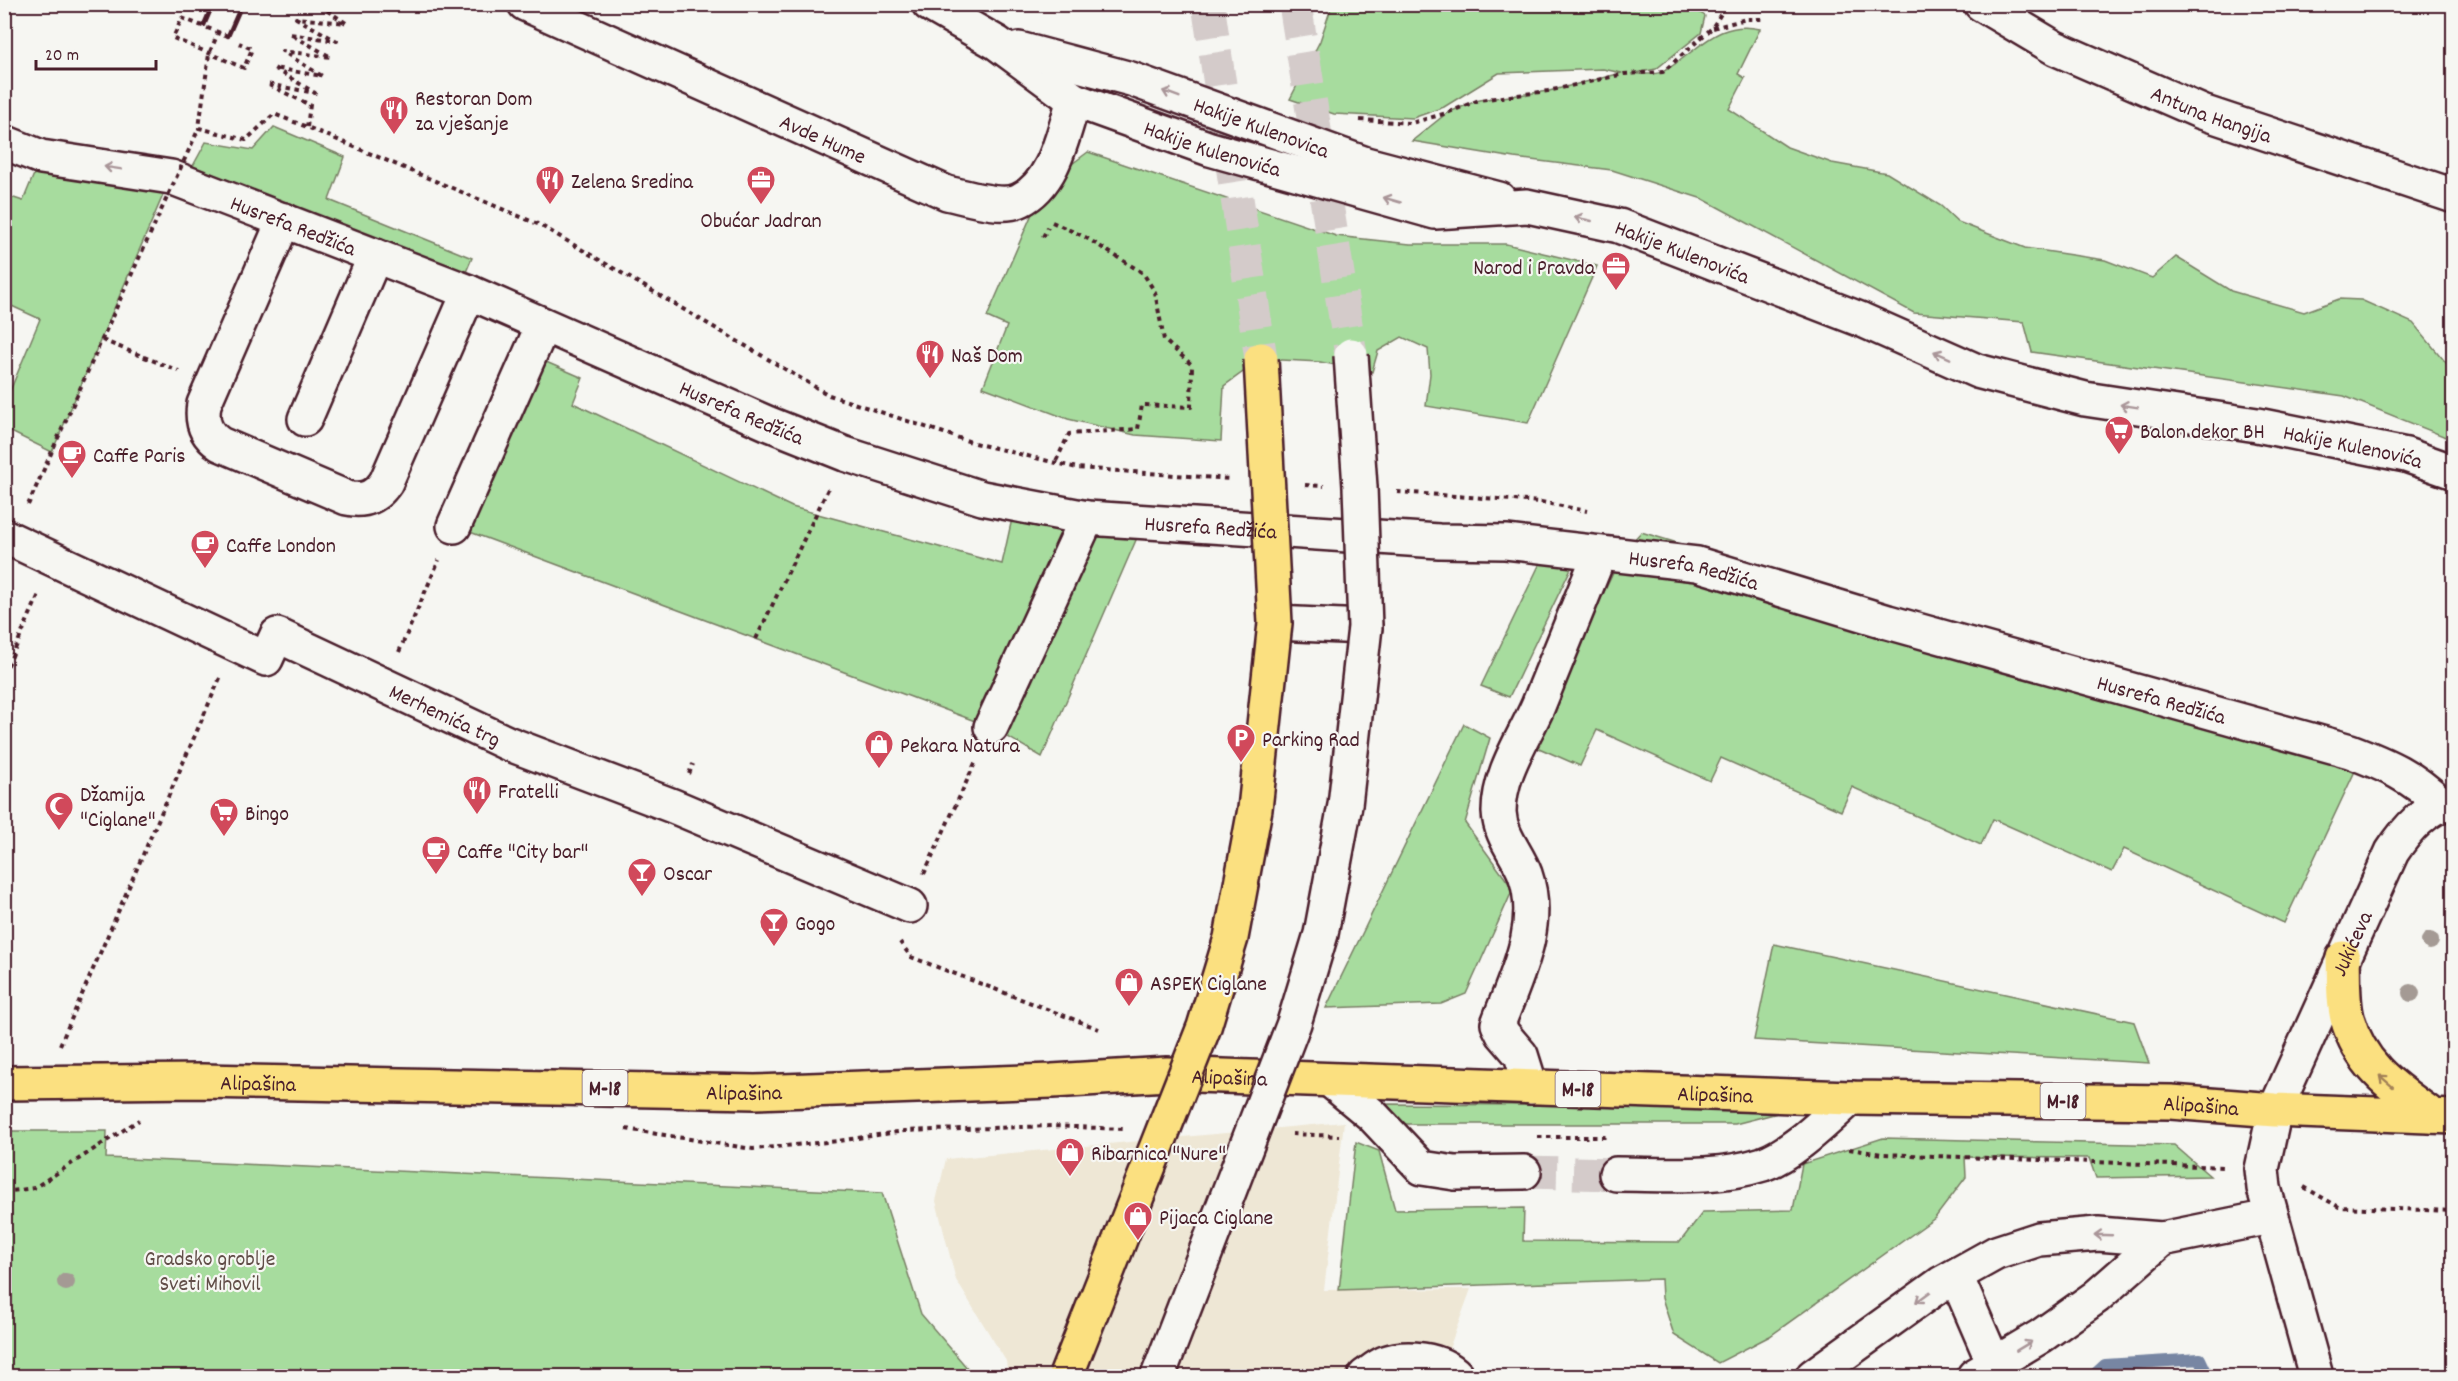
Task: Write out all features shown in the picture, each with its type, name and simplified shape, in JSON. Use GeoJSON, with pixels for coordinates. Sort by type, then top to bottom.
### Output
{"type":"FeatureCollection","features":[{"type":"Feature","properties":{"kind":"main road"},"geometry":{"type":"LineString","coordinates":[[1066,1377],[1200,1038],[1232,938],[1255,809],[1275,623],[1261,358]]}},
{"type":"Feature","properties":{"kind":"main road"},"geometry":{"type":"LineString","coordinates":[[2343,958],[2347,1016],[2359,1049],[2382,1079],[2443,1116]]}},
{"type":"Feature","properties":{"kind":"main road","name":"Alipašina"},"geometry":{"type":"LineString","coordinates":[[4,1083],[202,1081],[755,1092],[1052,1081],[1167,1074],[1851,1098],[2171,1102],[2275,1110],[2443,1116]]}},
{"type":"Feature","properties":{"kind":"street","name":"Avde Hume"},"geometry":{"type":"LineString","coordinates":[[525,4],[947,193],[990,202],[1019,201],[1043,183],[1051,168],[1074,100]]}},
{"type":"Feature","properties":{"kind":"street","name":"Hakije Kulenovića"},"geometry":{"type":"LineString","coordinates":[[929,4],[997,43],[1074,100],[1210,148],[1435,212],[1527,206],[1619,226],[1862,320],[1977,371],[2085,399],[2257,425],[2406,455],[2454,472]]}},
{"type":"Feature","properties":{"kind":"street","name":"Antuna Hangija"},"geometry":{"type":"LineString","coordinates":[[1981,4],[2055,48],[2202,112],[2454,196]]}},
{"type":"Feature","properties":{"kind":"street","name":"Hakije Kulenovica"},"geometry":{"type":"LineString","coordinates":[[997,43],[1131,79],[1366,164],[1527,206]]}},
{"type":"Feature","properties":{"kind":"street","name":"Husrefa Redžića"},"geometry":{"type":"LineString","coordinates":[[4,142],[41,157],[171,177],[469,292],[767,423],[844,454],[982,498],[1087,518],[1439,541],[1506,542],[1696,564],[1888,622],[2350,751],[2394,768],[2447,802]]}},
{"type":"Feature","properties":{"kind":"street"},"geometry":{"type":"LineString","coordinates":[[284,220],[213,385],[202,416],[204,428],[211,438],[347,498],[358,500],[370,498],[379,492],[386,482],[469,292]]}},
{"type":"Feature","properties":{"kind":"street"},"geometry":{"type":"LineString","coordinates":[[304,419],[375,256]]}},
{"type":"Feature","properties":{"kind":"street"},"geometry":{"type":"LineString","coordinates":[[454,526],[543,325]]}},
{"type":"Feature","properties":{"kind":"street"},"geometry":{"type":"LineString","coordinates":[[1158,1377],[1294,1023],[1322,934],[1345,805],[1365,627],[1360,487],[1351,355]]}},
{"type":"Feature","properties":{"kind":"street"},"geometry":{"type":"LineString","coordinates":[[992,727],[1087,518]]}},
{"type":"Feature","properties":{"kind":"street","name":"Merhemića trg"},"geometry":{"type":"LineString","coordinates":[[8,538],[266,659],[277,635],[507,743],[673,806],[910,906]]}},
{"type":"Feature","properties":{"kind":"street"},"geometry":{"type":"LineString","coordinates":[[1531,1087],[1521,1055],[1503,1034],[1498,1024],[1530,936],[1531,903],[1526,878],[1516,853],[1503,835],[1499,812],[1510,760],[1538,705],[1600,553]]}},
{"type":"Feature","properties":{"kind":"street"},"geometry":{"type":"LineString","coordinates":[[1275,623],[1365,627]]}},
{"type":"Feature","properties":{"kind":"street","name":"Jukićeva"},"geometry":{"type":"LineString","coordinates":[[2316,1377],[2270,1217],[2262,1169],[2275,1110],[2392,852],[2405,832],[2447,802]]}},
{"type":"Feature","properties":{"kind":"street"},"geometry":{"type":"LineString","coordinates":[[1331,1081],[1372,1115],[1422,1168],[1455,1173],[1524,1172]]}},
{"type":"Feature","properties":{"kind":"street"},"geometry":{"type":"LineString","coordinates":[[1616,1174],[1710,1174],[1764,1164],[1802,1141],[1851,1098]]}},
{"type":"Feature","properties":{"kind":"street"},"geometry":{"type":"LineString","coordinates":[[1813,1377],[1956,1276],[1996,1252],[2039,1239],[2098,1234],[2162,1239],[2270,1217]]}},
{"type":"Feature","properties":{"kind":"street"},"geometry":{"type":"LineString","coordinates":[[1956,1276],[1984,1370],[2096,1297],[2162,1239]]}},
{"type":"Feature","properties":{"kind":"street"},"geometry":{"type":"LineString","coordinates":[[1365,1377],[1385,1363],[1407,1360],[1435,1362],[1457,1377]]}},
{"type":"Feature","properties":{"kind":"path"},"geometry":{"type":"LineString","coordinates":[[307,127],[310,105],[267,84],[315,93],[274,68],[322,76],[282,51],[331,57],[290,34],[337,41],[296,18],[346,23],[317,4]]}},
{"type":"Feature","properties":{"kind":"path"},"geometry":{"type":"LineString","coordinates":[[1352,120],[1411,123],[1447,113],[1479,100],[1548,91],[1624,74],[1663,72],[1712,28],[1727,4]]}},
{"type":"Feature","properties":{"kind":"path"},"geometry":{"type":"LineString","coordinates":[[228,36],[182,18],[173,39],[244,68],[252,49],[239,43]]}},
{"type":"Feature","properties":{"kind":"path"},"geometry":{"type":"LineString","coordinates":[[1712,28],[1746,19],[1764,19]]}},
{"type":"Feature","properties":{"kind":"path"},"geometry":{"type":"LineString","coordinates":[[8,538],[199,128],[209,54],[219,31]]}},
{"type":"Feature","properties":{"kind":"path"},"geometry":{"type":"LineString","coordinates":[[199,128],[246,140],[274,114],[540,225],[829,395],[974,443],[1056,461],[1077,468],[1243,480]]}},
{"type":"Feature","properties":{"kind":"path"},"geometry":{"type":"LineString","coordinates":[[1043,237],[1051,221],[1085,237],[1143,273],[1155,292],[1164,340],[1192,365],[1191,407],[1142,405],[1138,429],[1069,434],[1056,461]]}},
{"type":"Feature","properties":{"kind":"path"},"geometry":{"type":"LineString","coordinates":[[102,340],[213,385]]}},
{"type":"Feature","properties":{"kind":"path"},"geometry":{"type":"LineString","coordinates":[[756,639],[844,454]]}},
{"type":"Feature","properties":{"kind":"path"},"geometry":{"type":"LineString","coordinates":[[1303,485],[1327,486]]}},
{"type":"Feature","properties":{"kind":"path"},"geometry":{"type":"LineString","coordinates":[[1386,491],[1541,502],[1600,513],[1607,520],[1610,532],[1600,553]]}},
{"type":"Feature","properties":{"kind":"path"},"geometry":{"type":"LineString","coordinates":[[384,686],[454,526]]}},
{"type":"Feature","properties":{"kind":"path"},"geometry":{"type":"LineString","coordinates":[[4,674],[53,560]]}},
{"type":"Feature","properties":{"kind":"path"},"geometry":{"type":"LineString","coordinates":[[43,1083],[235,644]]}},
{"type":"Feature","properties":{"kind":"path"},"geometry":{"type":"LineString","coordinates":[[992,727],[899,930],[899,937],[904,951],[911,957],[1099,1029]]}},
{"type":"Feature","properties":{"kind":"path"},"geometry":{"type":"LineString","coordinates":[[4,1192],[34,1188],[149,1114]]}},
{"type":"Feature","properties":{"kind":"shaded area","name":"Pijaca Ciglane"},"geometry":{"type":"Polygon","coordinates":[[[1344,1122],[1324,1290],[1471,1289],[1439,1376],[1008,1376],[1006,1361],[956,1280],[936,1201],[946,1159],[1344,1122]]]}},
{"type":"Feature","properties":{"kind":"green space"},"geometry":{"type":"Polygon","coordinates":[[[1687,4],[1705,16],[1701,33],[1656,69],[1631,74],[1661,73],[1719,33],[1745,27],[1760,29],[1738,74],[1745,78],[1729,109],[1787,147],[1832,163],[1887,173],[1941,206],[1958,222],[2025,248],[2105,260],[2152,278],[2176,257],[2231,291],[2304,312],[2339,299],[2361,300],[2413,323],[2453,371],[2453,440],[2344,396],[2032,352],[2024,322],[1914,313],[1703,199],[1612,170],[1514,158],[1412,141],[1447,113],[1479,100],[1549,91],[1622,73],[1603,69],[1499,73],[1444,107],[1413,118],[1334,114],[1290,99],[1320,41],[1332,5],[1687,4]]]}},
{"type":"Feature","properties":{"kind":"green space"},"geometry":{"type":"Polygon","coordinates":[[[274,127],[345,157],[329,200],[472,258],[463,279],[188,175],[206,142],[253,150],[274,127]]]}},
{"type":"Feature","properties":{"kind":"green space"},"geometry":{"type":"Polygon","coordinates":[[[1088,152],[1336,236],[1410,244],[1506,244],[1597,266],[1528,423],[1426,406],[1430,374],[1428,349],[1402,337],[1378,351],[1372,372],[1320,362],[1261,359],[1224,386],[1221,441],[1135,435],[1068,419],[983,387],[1007,326],[987,317],[1045,184],[1088,152]]]}},
{"type":"Feature","properties":{"kind":"green space"},"geometry":{"type":"Polygon","coordinates":[[[41,157],[170,179],[52,452],[5,429],[5,403],[40,319],[5,303],[5,195],[23,201],[41,157]]]}},
{"type":"Feature","properties":{"kind":"green space"},"geometry":{"type":"Polygon","coordinates":[[[530,355],[583,378],[573,403],[792,507],[1002,564],[1015,505],[1146,517],[1042,757],[991,727],[454,526],[530,355]]]}},
{"type":"Feature","properties":{"kind":"green space"},"geometry":{"type":"Polygon","coordinates":[[[1556,530],[1587,535],[1509,697],[1481,686],[1556,530]]]}},
{"type":"Feature","properties":{"kind":"green space"},"geometry":{"type":"Polygon","coordinates":[[[1641,532],[2334,741],[2355,771],[2284,923],[2124,849],[2112,872],[1993,819],[1981,845],[1852,787],[1841,811],[1721,758],[1710,781],[1597,730],[1580,766],[1532,745],[1623,552],[1641,532]]]}},
{"type":"Feature","properties":{"kind":"green space"},"geometry":{"type":"Polygon","coordinates":[[[1464,724],[1490,738],[1465,823],[1513,889],[1466,994],[1441,1004],[1326,1008],[1464,724]]]}},
{"type":"Feature","properties":{"kind":"green space"},"geometry":{"type":"Polygon","coordinates":[[[1774,944],[2134,1022],[2149,1063],[1754,1040],[1774,944]]]}},
{"type":"Feature","properties":{"kind":"green space"},"geometry":{"type":"Polygon","coordinates":[[[1382,1104],[1801,1107],[1735,1124],[1391,1124],[1382,1104]]]}},
{"type":"Feature","properties":{"kind":"green space","name":"Gradsko groblje Sveti Mihovil"},"geometry":{"type":"Polygon","coordinates":[[[5,1131],[107,1131],[106,1158],[882,1193],[921,1314],[974,1376],[5,1376],[5,1131]]]}},
{"type":"Feature","properties":{"kind":"green space"},"geometry":{"type":"Polygon","coordinates":[[[1883,1138],[2174,1145],[2210,1176],[2096,1178],[2089,1158],[1965,1157],[1966,1177],[1935,1218],[1770,1336],[1718,1363],[1674,1335],[1662,1298],[1661,1279],[1339,1290],[1356,1142],[1379,1151],[1395,1210],[1524,1208],[1523,1241],[1680,1242],[1703,1212],[1793,1210],[1802,1164],[1883,1138]]]}},
{"type":"Feature","properties":{"kind":"waterway"},"geometry":{"type":"LineString","coordinates":[[2093,1376],[2105,1365],[2200,1359],[2208,1376]]}},
{"type":"Feature","properties":{"kind":"tunnel"},"geometry":{"type":"LineString","coordinates":[[1208,4],[1261,359]]}},
{"type":"Feature","properties":{"kind":"tunnel"},"geometry":{"type":"LineString","coordinates":[[1295,4],[1351,355]]}},
{"type":"Feature","properties":{"kind":"tunnel"},"geometry":{"type":"LineString","coordinates":[[1524,1172],[1616,1174]]}},
{"type":"Feature","properties":{"kind":"railway"},"geometry":{"type":"LineString","coordinates":[[204,25],[213,4]]}},
{"type":"Feature","properties":{"kind":"railway"},"geometry":{"type":"LineString","coordinates":[[228,36],[242,4]]}},
{"type":"Feature","properties":{"kind":"place","name":"Restoran Dom za vješanje"},"geometry":{"type":"Point","coordinates":[394,136]}},
{"type":"Feature","properties":{"kind":"place","name":"Zelena Sredina"},"geometry":{"type":"Point","coordinates":[550,206]}},
{"type":"Feature","properties":{"kind":"place","name":"Obućar Jadran"},"geometry":{"type":"Point","coordinates":[761,206]}},
{"type":"Feature","properties":{"kind":"place","name":"Narod i Pravda"},"geometry":{"type":"Point","coordinates":[1616,292]}},
{"type":"Feature","properties":{"kind":"place","name":"Naš Dom"},"geometry":{"type":"Point","coordinates":[930,380]}},
{"type":"Feature","properties":{"kind":"place","name":"Balon dekor BH"},"geometry":{"type":"Point","coordinates":[2119,456]}},
{"type":"Feature","properties":{"kind":"place","name":"Caffe Paris"},"geometry":{"type":"Point","coordinates":[72,480]}},
{"type":"Feature","properties":{"kind":"place","name":"Caffe London"},"geometry":{"type":"Point","coordinates":[205,570]}},
{"type":"Feature","properties":{"kind":"place","name":"Parking Rad"},"geometry":{"type":"Point","coordinates":[1241,764]}},
{"type":"Feature","properties":{"kind":"place","name":"Pekara Natura"},"geometry":{"type":"Point","coordinates":[879,770]}},
{"type":"Feature","properties":{"kind":"place","name":"Fratelli"},"geometry":{"type":"Point","coordinates":[477,816]}},
{"type":"Feature","properties":{"kind":"place","name":"Džamija \"Ciglane\""},"geometry":{"type":"Point","coordinates":[59,832]}},
{"type":"Feature","properties":{"kind":"place","name":"Bingo"},"geometry":{"type":"Point","coordinates":[224,838]}},
{"type":"Feature","properties":{"kind":"place","name":"Caffe \"City bar\""},"geometry":{"type":"Point","coordinates":[436,876]}},
{"type":"Feature","properties":{"kind":"place","name":"Oscar"},"geometry":{"type":"Point","coordinates":[642,898]}},
{"type":"Feature","properties":{"kind":"place","name":"Gogo"},"geometry":{"type":"Point","coordinates":[774,948]}},
{"type":"Feature","properties":{"kind":"place","name":"ASPEK Ciglane"},"geometry":{"type":"Point","coordinates":[1129,1008]}},
{"type":"Feature","properties":{"kind":"place","name":"Ribarnica \"Nure\""},"geometry":{"type":"Point","coordinates":[1070,1178]}},
{"type":"Feature","properties":{"kind":"place","name":"Pijaca Ciglane"},"geometry":{"type":"Point","coordinates":[1138,1242]}}]}
